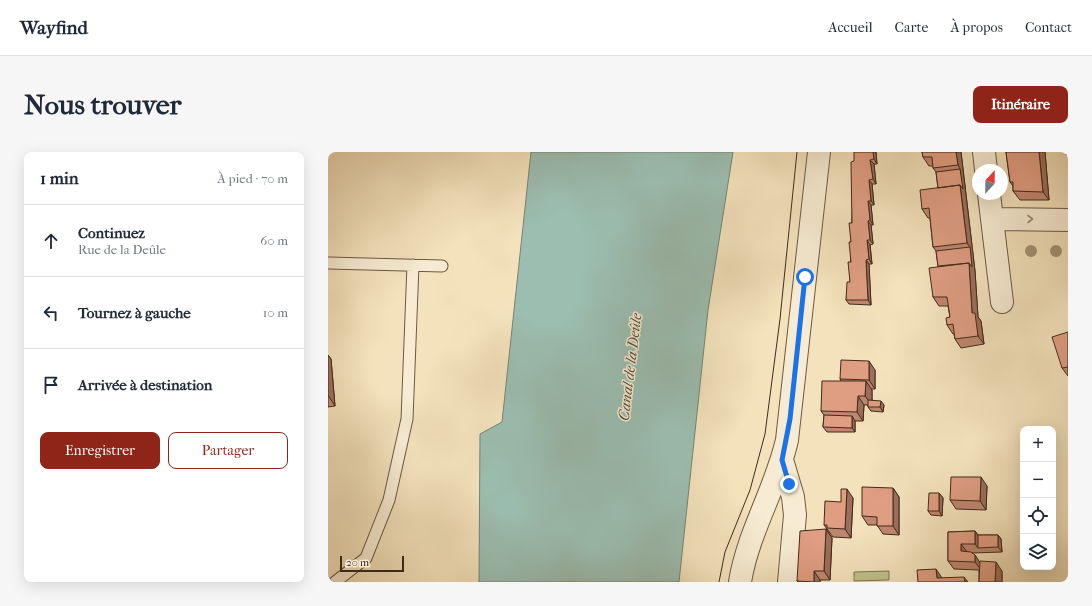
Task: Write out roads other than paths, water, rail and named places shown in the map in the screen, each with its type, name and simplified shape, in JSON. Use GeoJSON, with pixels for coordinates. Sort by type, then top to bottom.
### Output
{"type":"FeatureCollection","features":[{"type":"Feature","properties":{"kind":"street"},"geometry":{"type":"LineString","coordinates":[[740,582],[747,550],[782,460],[790,419],[819,152]]}},
{"type":"Feature","properties":{"kind":"street"},"geometry":{"type":"LineString","coordinates":[[984,152],[985,164]]}},
{"type":"Feature","properties":{"kind":"street"},"geometry":{"type":"LineString","coordinates":[[990,200],[1002,302]]}},
{"type":"Feature","properties":{"kind":"street"},"geometry":{"type":"LineString","coordinates":[[992,219],[1068,220]]}},
{"type":"Feature","properties":{"kind":"street"},"geometry":{"type":"LineString","coordinates":[[782,460],[793,497],[795,515],[789,582]]}},
{"type":"Feature","properties":{"kind":"lane"},"geometry":{"type":"LineString","coordinates":[[328,263],[442,266]]}},
{"type":"Feature","properties":{"kind":"lane"},"geometry":{"type":"LineString","coordinates":[[334,582],[366,558],[389,500],[407,419],[413,265]]}},
{"type":"Feature","properties":{"kind":"water","name":"Canal de la Deûle"},"geometry":{"type":"Polygon","coordinates":[[[531,152],[733,152],[708,310],[679,582],[479,582],[480,434],[502,422],[531,152]]]}},
{"type":"Feature","properties":{"kind":"tram line"},"geometry":{"type":"LineString","coordinates":[[719,582],[725,552],[750,490],[765,434],[780,319],[797,152]]}}]}
